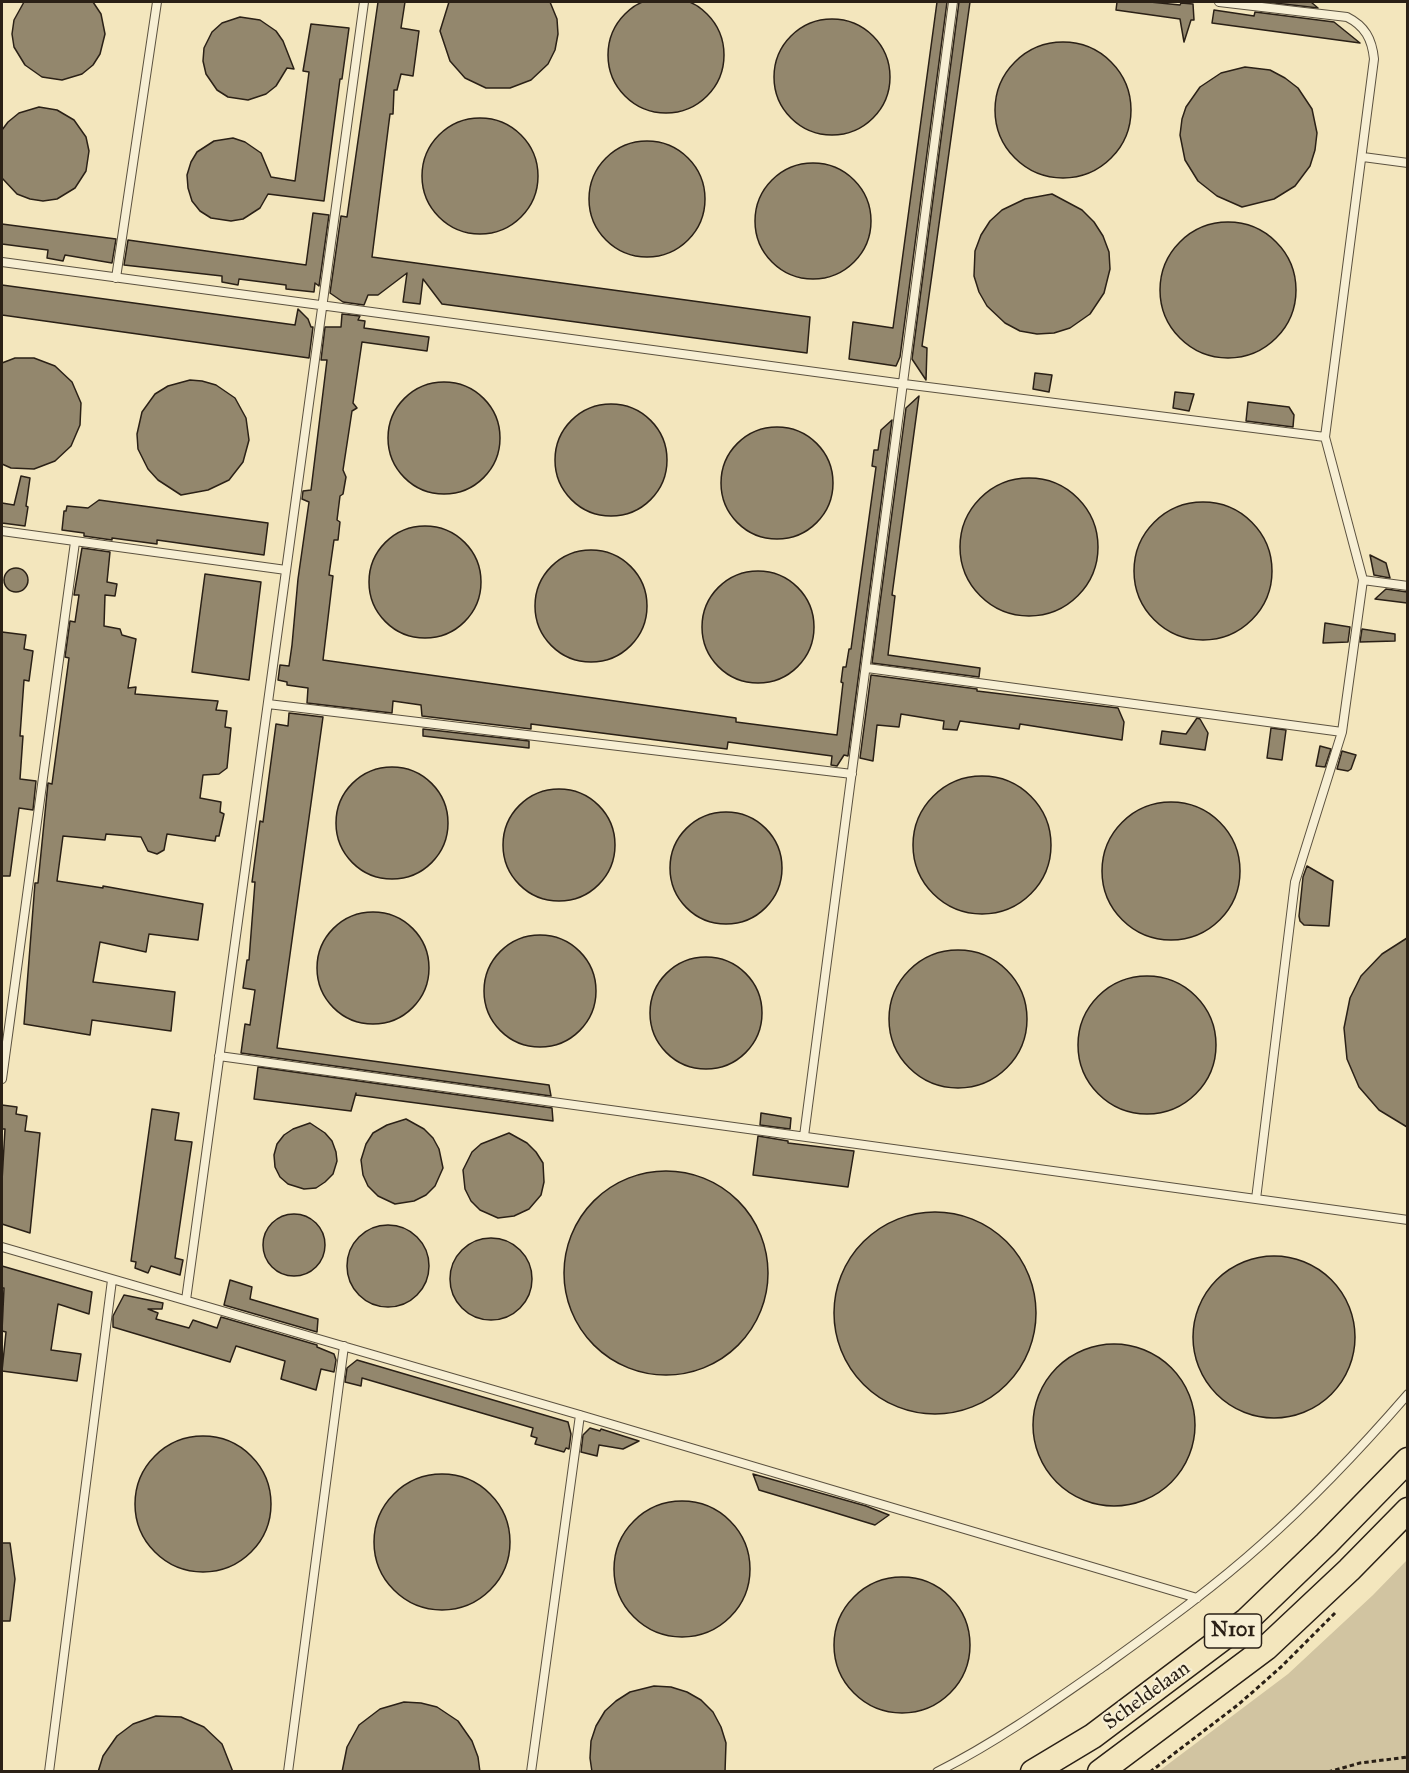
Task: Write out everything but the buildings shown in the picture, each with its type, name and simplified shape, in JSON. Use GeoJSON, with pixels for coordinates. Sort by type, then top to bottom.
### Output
{"type":"FeatureCollection","features":[{"type":"Feature","properties":{"kind":"main road","name":"Scheldelaan"},"geometry":{"type":"LineString","coordinates":[[1033,1772],[1093,1736],[1247,1620],[1326,1544],[1407,1460]]}},
{"type":"Feature","properties":{"kind":"main road","name":"Scheldelaan"},"geometry":{"type":"LineString","coordinates":[[1100,1772],[1266,1648],[1349,1570],[1407,1510]]}},
{"type":"Feature","properties":{"kind":"lane"},"geometry":{"type":"LineString","coordinates":[[116,278],[157,2]]}},
{"type":"Feature","properties":{"kind":"lane"},"geometry":{"type":"LineString","coordinates":[[186,1300],[364,2]]}},
{"type":"Feature","properties":{"kind":"lane"},"geometry":{"type":"LineString","coordinates":[[804,1136],[953,2]]}},
{"type":"Feature","properties":{"kind":"lane"},"geometry":{"type":"LineString","coordinates":[[1219,2],[1347,17],[1359,23],[1366,33],[1372,46],[1374,59],[1325,437],[1363,580],[1342,732],[1295,882],[1256,1198]]}},
{"type":"Feature","properties":{"kind":"lane"},"geometry":{"type":"LineString","coordinates":[[1363,157],[1407,163]]}},
{"type":"Feature","properties":{"kind":"lane"},"geometry":{"type":"LineString","coordinates":[[2,262],[321,307],[1325,437]]}},
{"type":"Feature","properties":{"kind":"lane"},"geometry":{"type":"LineString","coordinates":[[2,531],[286,570]]}},
{"type":"Feature","properties":{"kind":"lane"},"geometry":{"type":"LineString","coordinates":[[2,1079],[5,1036],[75,542]]}},
{"type":"Feature","properties":{"kind":"lane"},"geometry":{"type":"LineString","coordinates":[[1363,580],[1407,586]]}},
{"type":"Feature","properties":{"kind":"lane"},"geometry":{"type":"LineString","coordinates":[[867,668],[1342,732]]}},
{"type":"Feature","properties":{"kind":"lane"},"geometry":{"type":"LineString","coordinates":[[268,704],[852,774]]}},
{"type":"Feature","properties":{"kind":"lane"},"geometry":{"type":"LineString","coordinates":[[219,1056],[1407,1220]]}},
{"type":"Feature","properties":{"kind":"lane"},"geometry":{"type":"LineString","coordinates":[[2,1247],[1197,1598]]}},
{"type":"Feature","properties":{"kind":"lane"},"geometry":{"type":"LineString","coordinates":[[49,1772],[112,1280]]}},
{"type":"Feature","properties":{"kind":"lane"},"geometry":{"type":"LineString","coordinates":[[288,1772],[344,1346]]}},
{"type":"Feature","properties":{"kind":"lane"},"geometry":{"type":"LineString","coordinates":[[937,1772],[964,1758],[1071,1689],[1197,1598],[1261,1545],[1333,1478],[1407,1394]]}},
{"type":"Feature","properties":{"kind":"lane"},"geometry":{"type":"LineString","coordinates":[[531,1772],[580,1415]]}},
{"type":"Feature","properties":{"kind":"path"},"geometry":{"type":"LineString","coordinates":[[1328,1772],[1360,1763],[1407,1757]]}},
{"type":"Feature","properties":{"kind":"shaded area"},"geometry":{"type":"Polygon","coordinates":[[[1407,1560],[1407,1771],[1159,1771],[1288,1674],[1407,1560]]]}}]}
